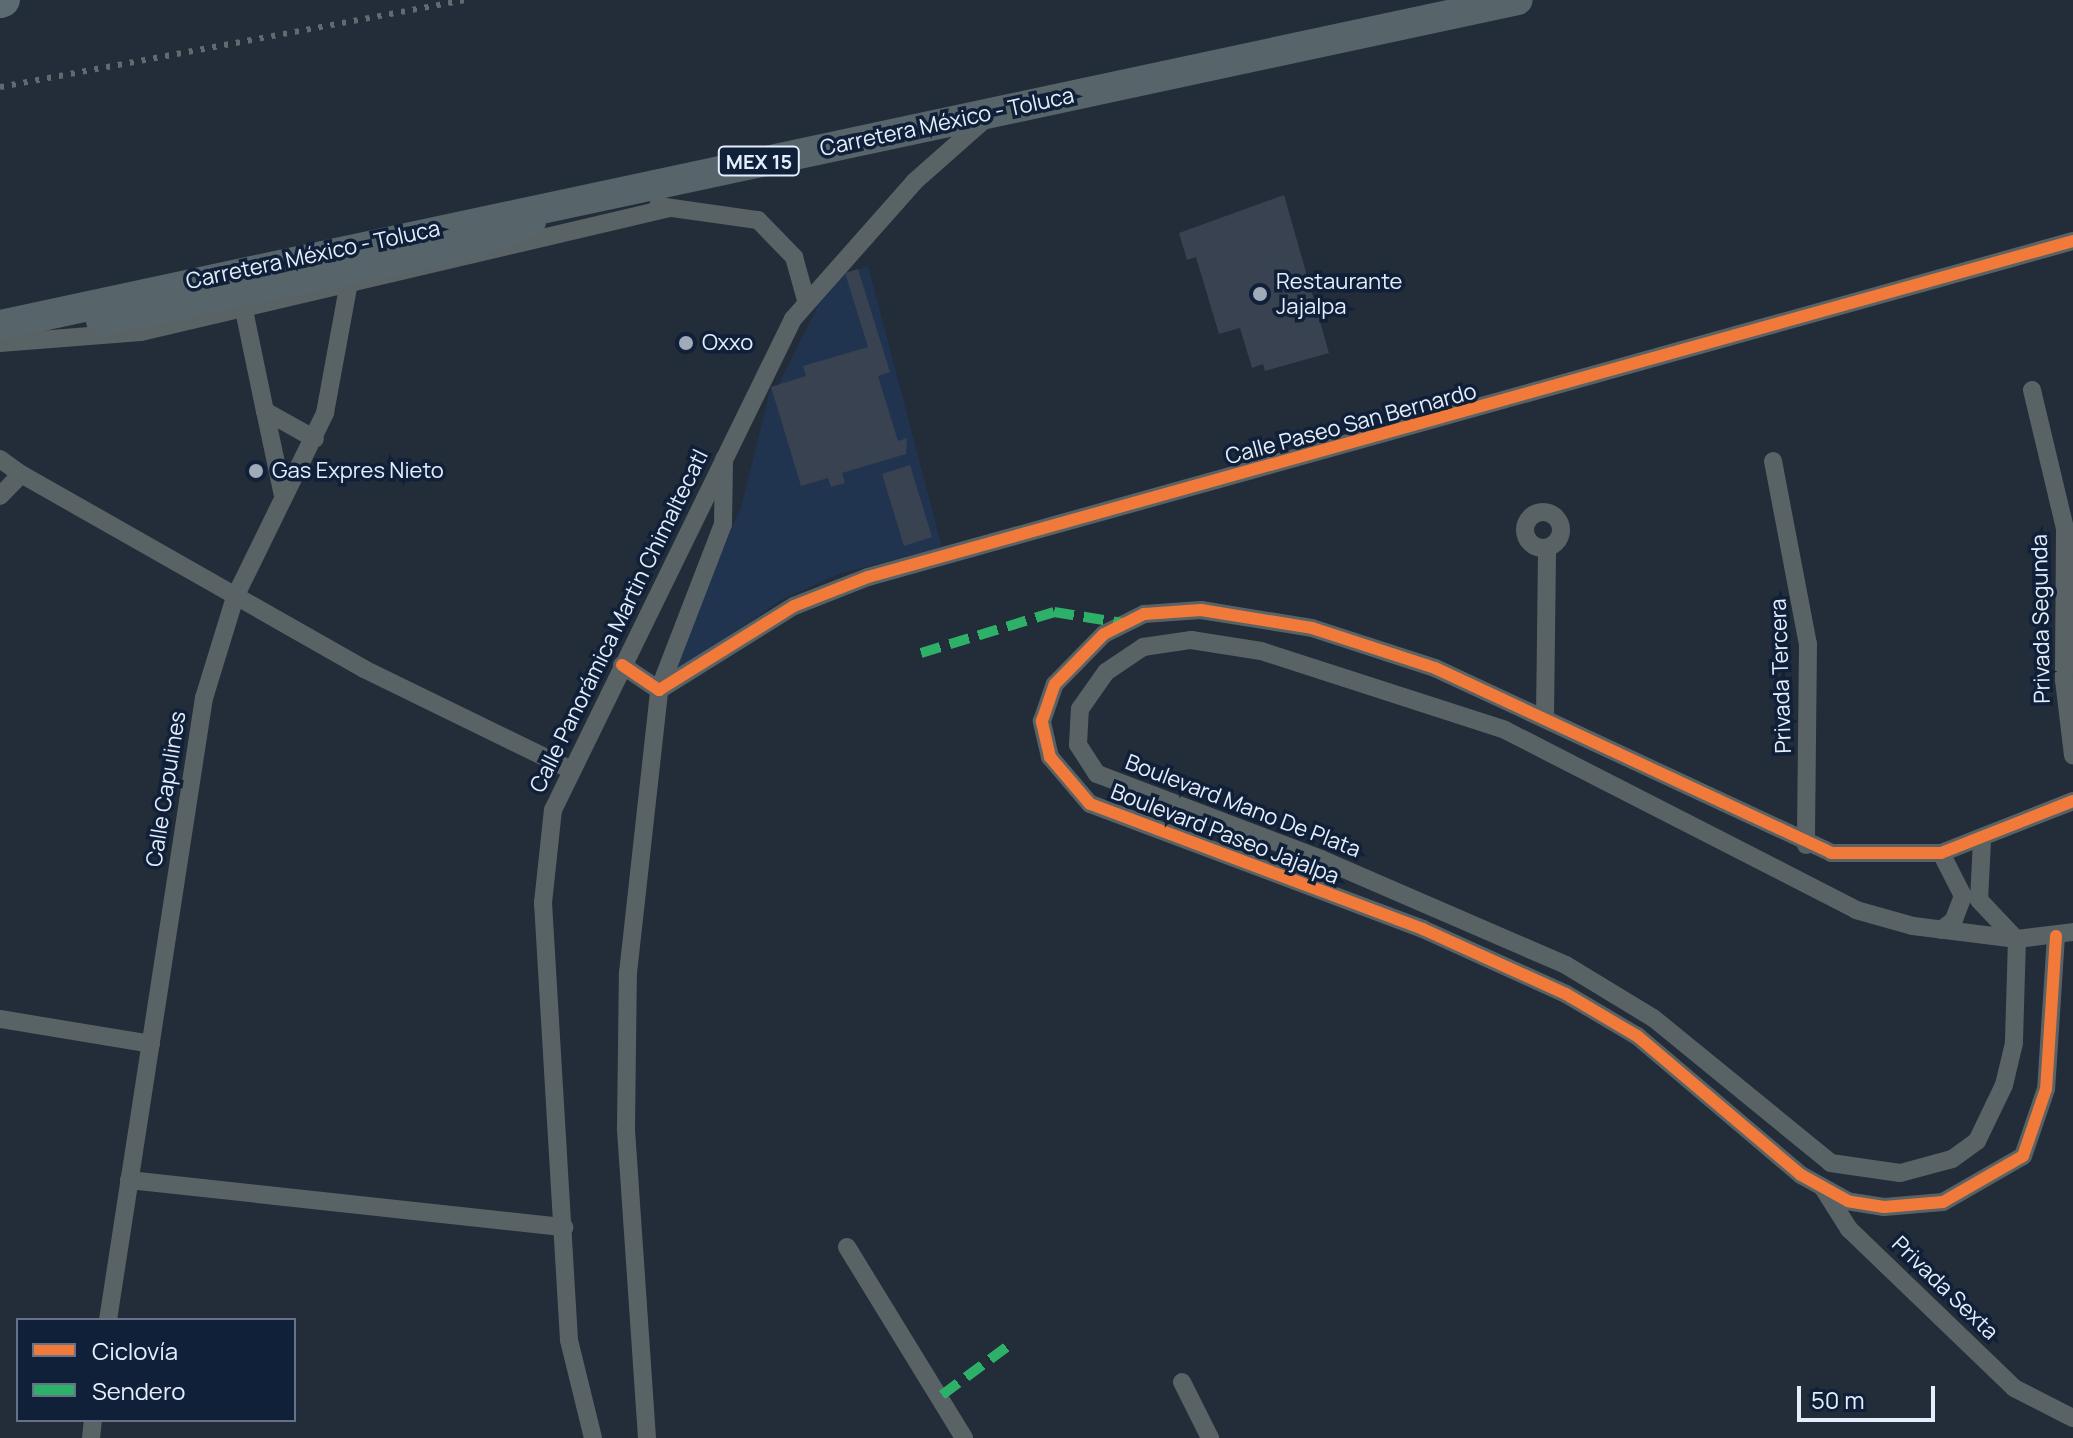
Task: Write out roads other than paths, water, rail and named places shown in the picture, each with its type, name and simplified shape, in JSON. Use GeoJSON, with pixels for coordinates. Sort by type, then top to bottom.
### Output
{"type":"FeatureCollection","features":[{"type":"Feature","properties":{"kind":"main road","name":"Carretera México - Toluca"},"geometry":{"type":"LineString","coordinates":[[0,325],[1518,0]]}},
{"type":"Feature","properties":{"kind":"main road"},"geometry":{"type":"LineString","coordinates":[[499,251],[553,209]]}},
{"type":"Feature","properties":{"kind":"main road"},"geometry":{"type":"LineString","coordinates":[[101,321],[468,245],[553,209]]}},
{"type":"Feature","properties":{"kind":"street","name":"Calle Panorámica Martin Chimaltecatl"},"geometry":{"type":"LineString","coordinates":[[593,1438],[572,1365],[542,878],[569,769],[806,300],[937,159],[996,111]]}},
{"type":"Feature","properties":{"kind":"street"},"geometry":{"type":"LineString","coordinates":[[618,191],[670,208],[729,211],[770,228],[794,257],[806,300]]}},
{"type":"Feature","properties":{"kind":"street"},"geometry":{"type":"LineString","coordinates":[[0,343],[102,339],[348,288],[670,208]]}},
{"type":"Feature","properties":{"kind":"street","name":"Calle Paseo San Bernardo"},"geometry":{"type":"LineString","coordinates":[[659,690],[794,606],[868,577],[2073,241]]}},
{"type":"Feature","properties":{"kind":"street","name":"Calle Capulines"},"geometry":{"type":"LineString","coordinates":[[108,1318],[197,736],[235,597],[283,496],[315,439],[337,371],[348,288]]}},
{"type":"Feature","properties":{"kind":"street"},"geometry":{"type":"LineString","coordinates":[[244,310],[283,496]]}},
{"type":"Feature","properties":{"kind":"street","name":"Privada Segunda"},"geometry":{"type":"LineString","coordinates":[[2032,390],[2065,529],[2064,680],[2073,755]]}},
{"type":"Feature","properties":{"kind":"street"},"geometry":{"type":"LineString","coordinates":[[265,411],[315,439]]}},
{"type":"Feature","properties":{"kind":"street"},"geometry":{"type":"LineString","coordinates":[[0,459],[235,597],[569,769]]}},
{"type":"Feature","properties":{"kind":"street"},"geometry":{"type":"LineString","coordinates":[[647,1438],[626,1128],[628,973],[659,690],[723,524],[724,459]]}},
{"type":"Feature","properties":{"kind":"street","name":"Privada Tercera"},"geometry":{"type":"LineString","coordinates":[[1773,461],[1808,644],[1806,845]]}},
{"type":"Feature","properties":{"kind":"street"},"geometry":{"type":"LineString","coordinates":[[0,496],[21,474]]}},
{"type":"Feature","properties":{"kind":"street"},"geometry":{"type":"LineString","coordinates":[[1545,717],[1547,548]]}},
{"type":"Feature","properties":{"kind":"street","name":"Boulevard Paseo Jajalpa"},"geometry":{"type":"LineString","coordinates":[[2065,934],[2046,1089],[2023,1156],[1943,1202],[1884,1207],[1823,1190],[1608,1017],[1477,952],[1090,804],[1061,774],[1044,740],[1042,721],[1055,684],[1122,623],[1168,609],[1267,618],[1383,649],[1545,717],[1806,845],[1857,857],[1941,853],[1982,841],[2073,801]]}},
{"type":"Feature","properties":{"kind":"street"},"geometry":{"type":"LineString","coordinates":[[1261,651],[1267,618]]}},
{"type":"Feature","properties":{"kind":"street","name":"Boulevard Mano De Plata"},"geometry":{"type":"LineString","coordinates":[[1831,1163],[1688,1044],[1593,980],[1321,859],[1117,786],[1097,774],[1078,745],[1080,709],[1090,692],[1143,647],[1191,640],[1261,651],[1465,712],[1856,910],[1941,930],[2017,939],[2065,934]]}},
{"type":"Feature","properties":{"kind":"street"},"geometry":{"type":"LineString","coordinates":[[622,665],[659,690]]}},
{"type":"Feature","properties":{"kind":"street"},"geometry":{"type":"LineString","coordinates":[[1823,1190],[1831,1163],[1900,1173],[1952,1159],[1977,1141],[1996,1107],[2014,1043],[2017,939],[1979,900],[1982,841]]}},
{"type":"Feature","properties":{"kind":"street"},"geometry":{"type":"LineString","coordinates":[[1941,853],[1963,896],[1954,920],[1941,930]]}},
{"type":"Feature","properties":{"kind":"street"},"geometry":{"type":"LineString","coordinates":[[1308,886],[1321,859]]}},
{"type":"Feature","properties":{"kind":"street"},"geometry":{"type":"LineString","coordinates":[[0,1019],[151,1044]]}},
{"type":"Feature","properties":{"kind":"street"},"geometry":{"type":"LineString","coordinates":[[129,1180],[564,1227]]}},
{"type":"Feature","properties":{"kind":"street","name":"Privada Sexta"},"geometry":{"type":"LineString","coordinates":[[1823,1190],[1849,1229],[2014,1388],[2073,1418]]}},
{"type":"Feature","properties":{"kind":"street"},"geometry":{"type":"LineString","coordinates":[[847,1247],[942,1395],[964,1438]]}},
{"type":"Feature","properties":{"kind":"street"},"geometry":{"type":"LineString","coordinates":[[1182,1382],[1210,1438]]}},
{"type":"Feature","properties":{"kind":"railway"},"geometry":{"type":"LineString","coordinates":[[0,87],[465,0]]}},
{"type":"Feature","properties":{"kind":"place","name":"Restaurante Jajalpa"},"geometry":{"type":"Point","coordinates":[1260,294]}},
{"type":"Feature","properties":{"kind":"place","name":"Oxxo"},"geometry":{"type":"Point","coordinates":[686,343]}},
{"type":"Feature","properties":{"kind":"place","name":"Gas Expres Nieto"},"geometry":{"type":"Point","coordinates":[256,471]}}]}
